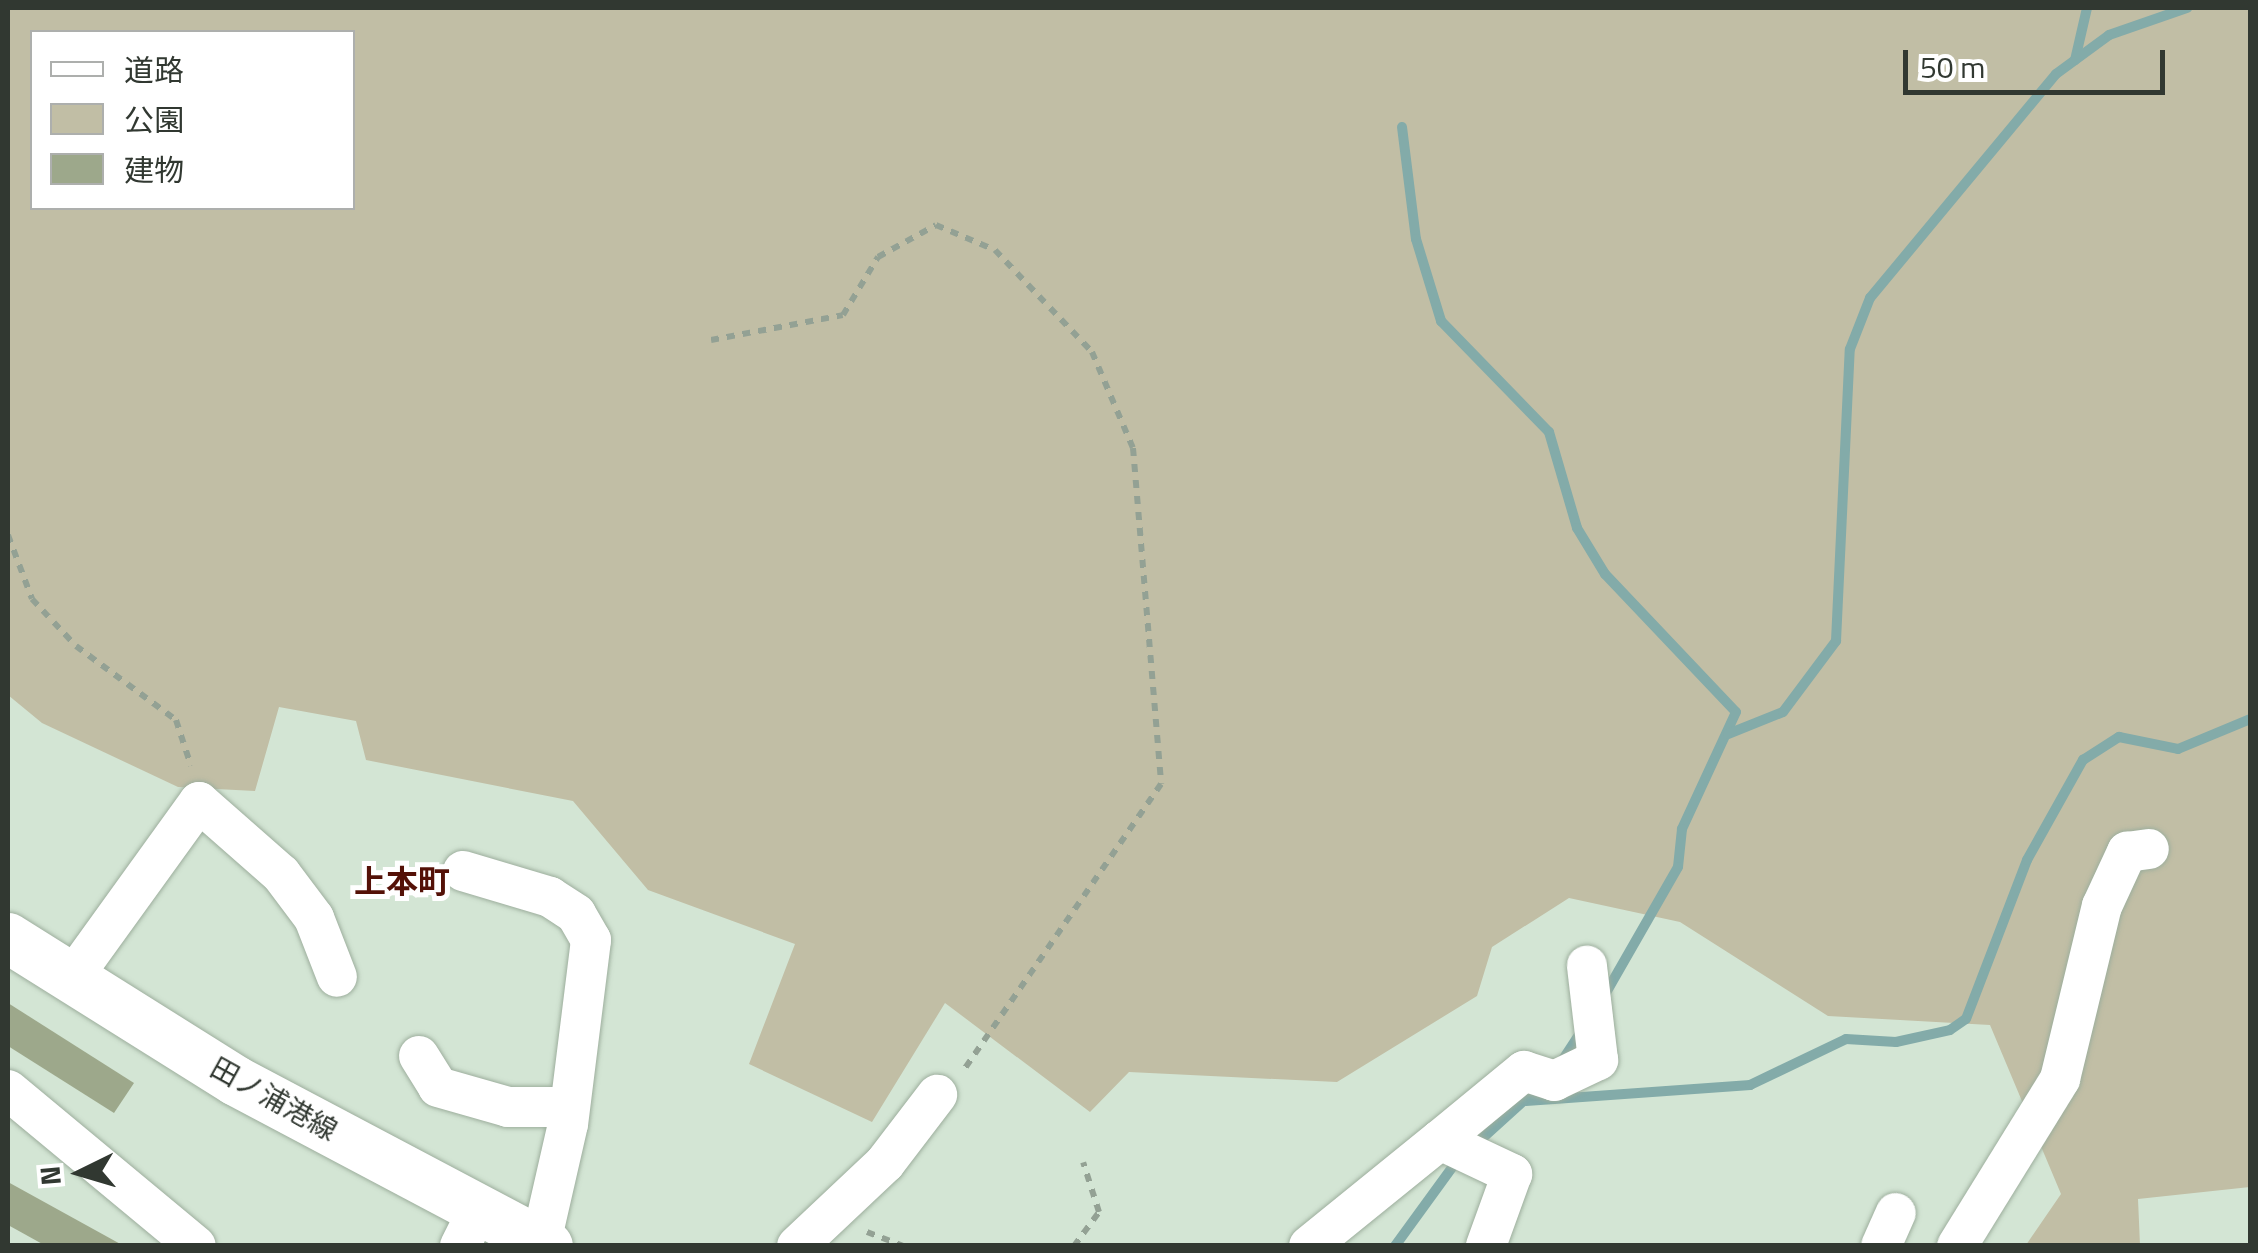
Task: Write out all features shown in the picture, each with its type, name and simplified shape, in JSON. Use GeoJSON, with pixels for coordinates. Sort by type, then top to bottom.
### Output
{"type":"FeatureCollection","features":[{"type":"Feature","properties":{"kind":"main road","name":"田ノ浦港線"},"geometry":{"type":"LineString","coordinates":[[8,938],[469,1228],[544,1244]]}},
{"type":"Feature","properties":{"kind":"street"},"geometry":{"type":"LineString","coordinates":[[72,978],[199,802],[281,874],[314,918],[337,977]]}},
{"type":"Feature","properties":{"kind":"street"},"geometry":{"type":"LineString","coordinates":[[1957,1246],[2060,1079],[2102,906],[2127,852],[2149,848]]}},
{"type":"Feature","properties":{"kind":"street"},"geometry":{"type":"LineString","coordinates":[[463,872],[550,896],[576,914],[591,940],[544,1244]]}},
{"type":"Feature","properties":{"kind":"street"},"geometry":{"type":"LineString","coordinates":[[1309,1246],[1455,1150],[1524,1070],[1547,1079],[1598,1060],[1590,997]]}},
{"type":"Feature","properties":{"kind":"street"},"geometry":{"type":"LineString","coordinates":[[419,1056],[438,1087],[508,1107],[565,1108]]}},
{"type":"Feature","properties":{"kind":"street"},"geometry":{"type":"LineString","coordinates":[[8,1090],[196,1246]]}},
{"type":"Feature","properties":{"kind":"street"},"geometry":{"type":"LineString","coordinates":[[796,1246],[884,1163],[937,1096]]}},
{"type":"Feature","properties":{"kind":"street"},"geometry":{"type":"LineString","coordinates":[[1455,1150],[1512,1174],[1486,1246]]}},
{"type":"Feature","properties":{"kind":"path"},"geometry":{"type":"LineString","coordinates":[[711,340],[843,315],[878,256],[936,225],[995,250],[1092,352],[1133,448],[1161,784],[937,1096]]}},
{"type":"Feature","properties":{"kind":"path"},"geometry":{"type":"LineString","coordinates":[[8,535],[32,598],[59,631],[176,720],[199,802]]}},
{"type":"Feature","properties":{"kind":"path"},"geometry":{"type":"LineString","coordinates":[[1074,1246],[1099,1212],[1084,1162]]}},
{"type":"Feature","properties":{"kind":"green space"},"geometry":{"type":"Polygon","coordinates":[[[8,8],[2250,8],[2250,1187],[2138,1199],[2140,1245],[2026,1245],[2061,1194],[1990,1025],[1828,1016],[1680,922],[1569,898],[1492,947],[1477,996],[1337,1082],[1129,1072],[1090,1112],[945,1003],[872,1122],[749,1064],[795,944],[648,890],[573,801],[366,760],[356,721],[279,707],[255,791],[178,787],[42,723],[8,695],[8,8]]]}},
{"type":"Feature","properties":{"kind":"building"},"geometry":{"type":"Polygon","coordinates":[[[8,1003],[134,1083],[114,1113],[8,1046],[8,1003]]]}},
{"type":"Feature","properties":{"kind":"building"},"geometry":{"type":"Polygon","coordinates":[[[8,1182],[124,1246],[46,1246],[8,1225],[8,1182]]]}},
{"type":"Feature","properties":{"kind":"waterway"},"geometry":{"type":"LineString","coordinates":[[2075,60],[2087,8]]}},
{"type":"Feature","properties":{"kind":"waterway"},"geometry":{"type":"LineString","coordinates":[[1728,734],[1783,712],[1836,641],[1850,349],[1870,298],[2056,74],[2109,35],[2187,8]]}},
{"type":"Feature","properties":{"kind":"waterway"},"geometry":{"type":"LineString","coordinates":[[1402,127],[1416,239],[1441,321],[1549,432],[1577,528],[1605,574],[1736,712],[1682,829],[1678,867],[1603,998]]}},
{"type":"Feature","properties":{"kind":"waterway"},"geometry":{"type":"LineString","coordinates":[[1526,1101],[1750,1085],[1846,1039],[1896,1042],[1950,1030],[1966,1019],[2027,860],[2083,760],[2119,737],[2178,749],[2250,719]]}},
{"type":"Feature","properties":{"kind":"waterway"},"geometry":{"type":"LineString","coordinates":[[1562,1061],[1583,1029]]}},
{"type":"Feature","properties":{"kind":"waterway"},"geometry":{"type":"LineString","coordinates":[[1476,1144],[1541,1085]]}},
{"type":"Feature","properties":{"kind":"waterway"},"geometry":{"type":"LineString","coordinates":[[1395,1246],[1459,1158]]}},
{"type":"Feature","properties":{"kind":"district","name":"上本町"},"geometry":{"type":"Point","coordinates":[402,881]}}]}
